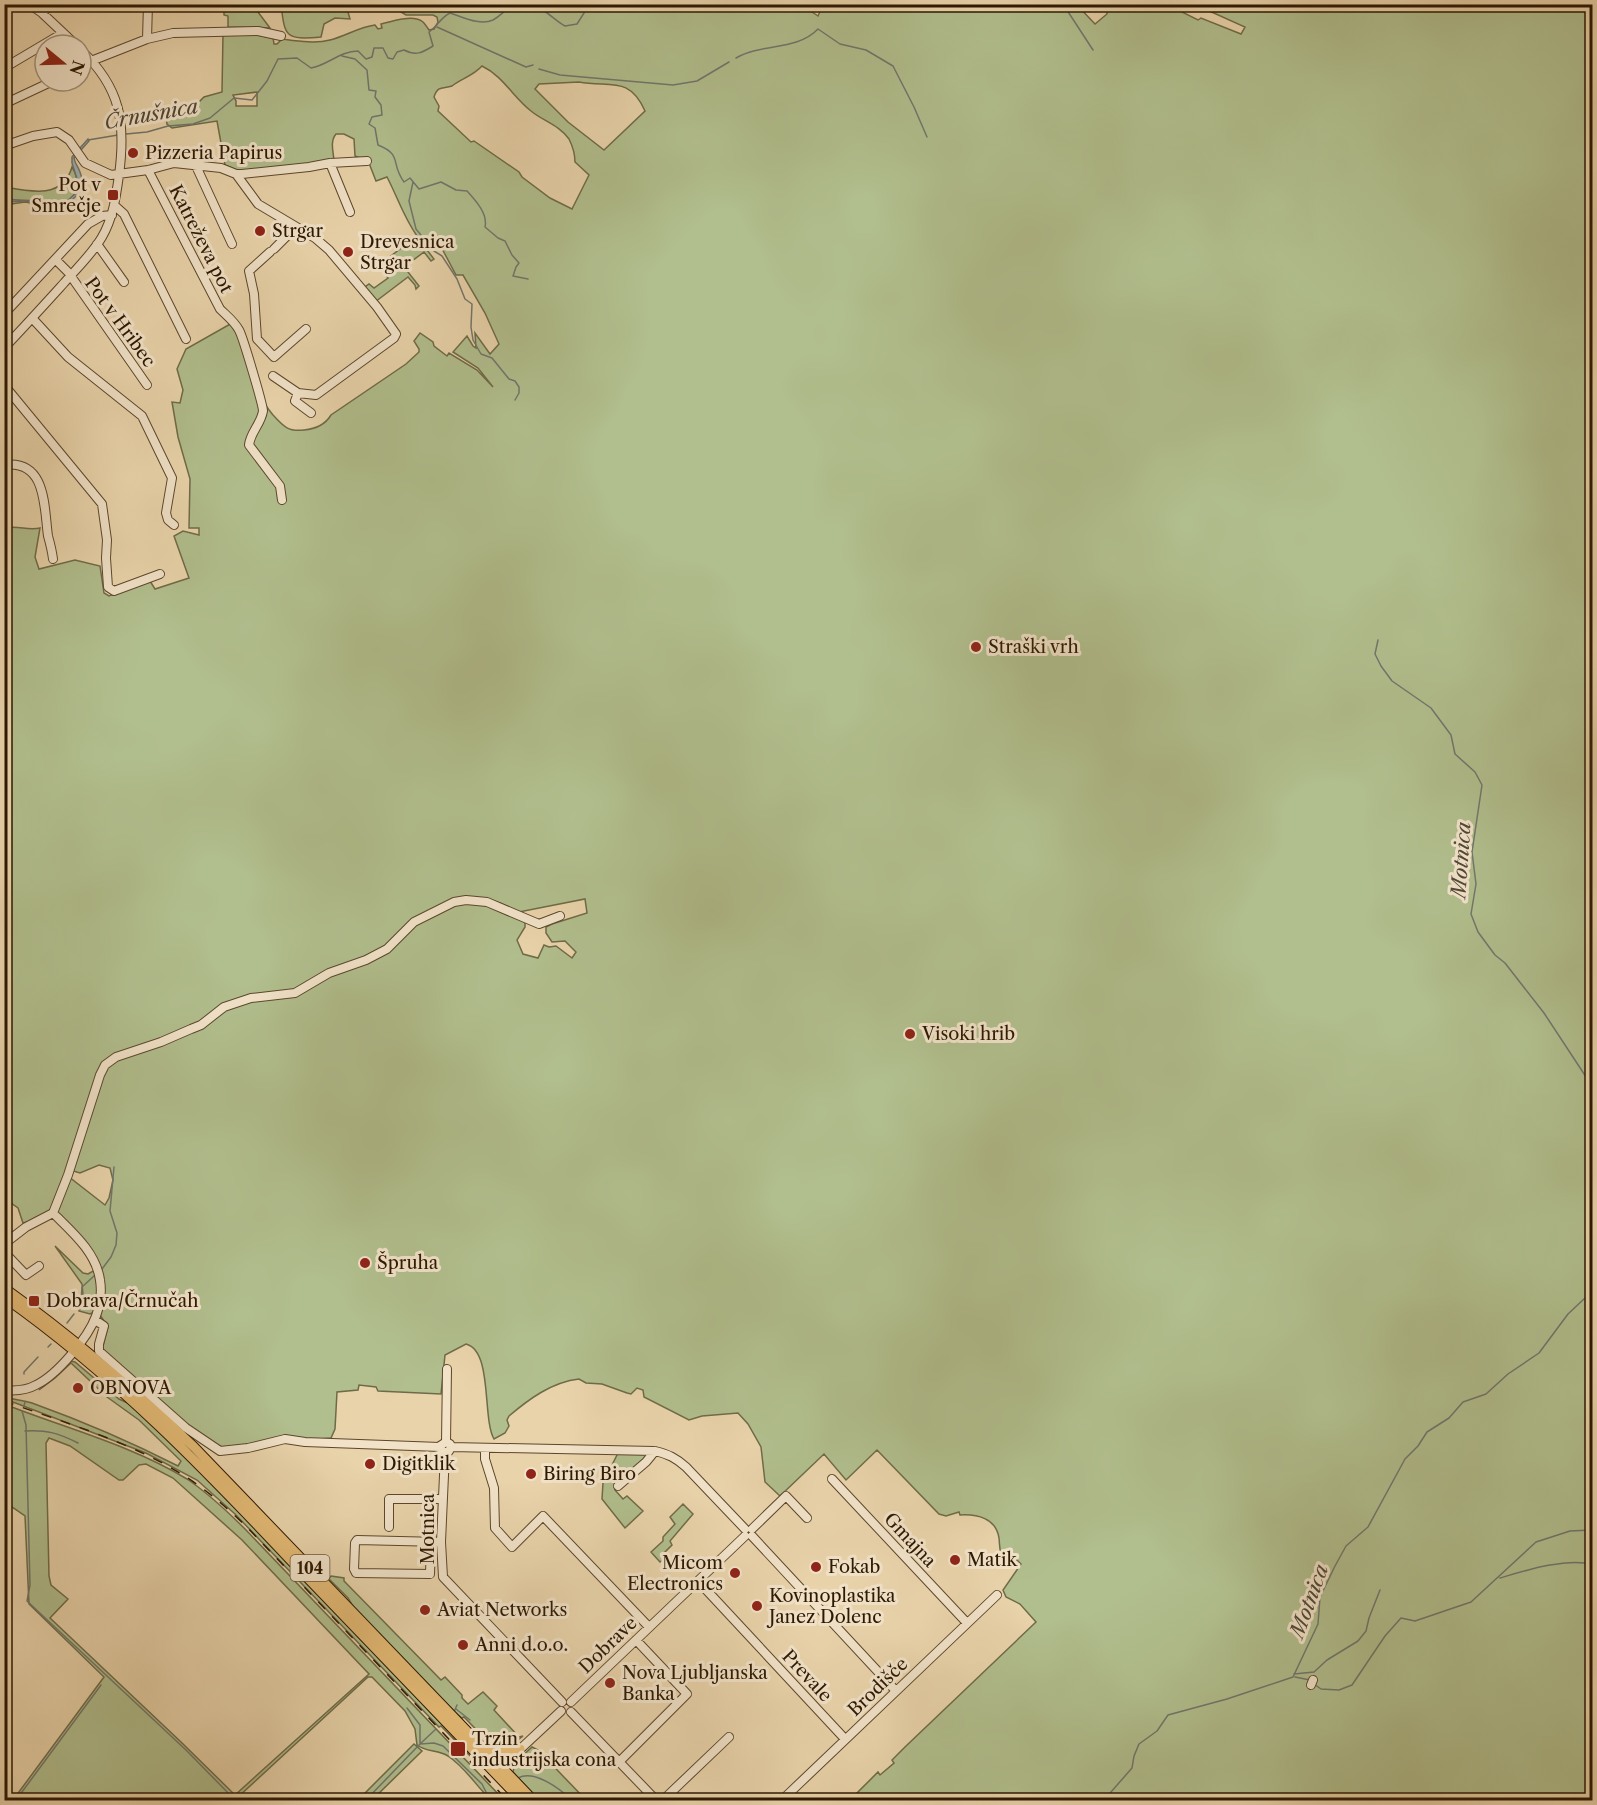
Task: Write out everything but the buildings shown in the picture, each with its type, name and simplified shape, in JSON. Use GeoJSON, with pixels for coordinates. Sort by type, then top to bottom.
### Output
{"type":"FeatureCollection","features":[{"type":"Feature","properties":{"kind":"main road","name":"104"},"geometry":{"type":"LineString","coordinates":[[4,1288],[225,1478],[482,1748],[521,1800]]}},
{"type":"Feature","properties":{"kind":"main road","name":"104"},"geometry":{"type":"LineString","coordinates":[[4,1297],[75,1348]]}},
{"type":"Feature","properties":{"kind":"main road","name":"104"},"geometry":{"type":"LineString","coordinates":[[166,1426],[227,1493],[498,1770],[533,1800]]}},
{"type":"Feature","properties":{"kind":"main road"},"geometry":{"type":"LineString","coordinates":[[482,1748],[501,1752],[520,1749]]}},
{"type":"Feature","properties":{"kind":"street"},"geometry":{"type":"LineString","coordinates":[[29,4],[63,33]]}},
{"type":"Feature","properties":{"kind":"street"},"geometry":{"type":"LineString","coordinates":[[42,14],[52,4]]}},
{"type":"Feature","properties":{"kind":"street"},"geometry":{"type":"LineString","coordinates":[[147,39],[148,4]]}},
{"type":"Feature","properties":{"kind":"street"},"geometry":{"type":"LineString","coordinates":[[4,348],[97,244],[112,215],[119,175],[122,135],[120,114],[114,93],[93,62],[147,39],[173,33],[258,31],[280,36]]}},
{"type":"Feature","properties":{"kind":"street"},"geometry":{"type":"LineString","coordinates":[[4,68],[33,51]]}},
{"type":"Feature","properties":{"kind":"street"},"geometry":{"type":"LineString","coordinates":[[4,104],[33,90]]}},
{"type":"Feature","properties":{"kind":"street"},"geometry":{"type":"LineString","coordinates":[[4,146],[53,132],[66,136],[85,164],[111,175],[148,170],[174,163],[221,168],[236,174],[367,161]]}},
{"type":"Feature","properties":{"kind":"street"},"geometry":{"type":"LineString","coordinates":[[330,163],[350,212]]}},
{"type":"Feature","properties":{"kind":"street"},"geometry":{"type":"LineString","coordinates":[[196,166],[232,244]]}},
{"type":"Feature","properties":{"kind":"street","name":"Katreževa pot"},"geometry":{"type":"LineString","coordinates":[[148,170],[220,309],[230,318],[243,338],[251,372],[263,406],[261,418],[249,446],[280,486],[282,500]]}},
{"type":"Feature","properties":{"kind":"street"},"geometry":{"type":"LineString","coordinates":[[236,174],[258,204],[329,249],[396,334],[372,355],[318,394],[298,393],[273,376]]}},
{"type":"Feature","properties":{"kind":"street"},"geometry":{"type":"LineString","coordinates":[[114,205],[124,214],[186,339]]}},
{"type":"Feature","properties":{"kind":"street"},"geometry":{"type":"LineString","coordinates":[[4,314],[88,224],[102,216],[112,215]]}},
{"type":"Feature","properties":{"kind":"street"},"geometry":{"type":"LineString","coordinates":[[296,227],[253,266],[249,275],[254,294],[257,339],[274,357],[306,329]]}},
{"type":"Feature","properties":{"kind":"street","name":"Pot v Hribec"},"geometry":{"type":"LineString","coordinates":[[97,244],[124,282]]}},
{"type":"Feature","properties":{"kind":"street","name":"Pot v Hribec"},"geometry":{"type":"LineString","coordinates":[[56,260],[70,276],[147,385]]}},
{"type":"Feature","properties":{"kind":"street"},"geometry":{"type":"LineString","coordinates":[[32,318],[68,357],[140,412],[172,478],[166,513],[168,520],[174,525]]}},
{"type":"Feature","properties":{"kind":"street"},"geometry":{"type":"LineString","coordinates":[[4,385],[100,500],[106,527],[108,587],[114,591],[160,574]]}},
{"type":"Feature","properties":{"kind":"street"},"geometry":{"type":"LineString","coordinates":[[298,393],[295,401],[311,413]]}},
{"type":"Feature","properties":{"kind":"street"},"geometry":{"type":"LineString","coordinates":[[4,465],[24,466],[40,484],[46,506],[48,534],[54,559]]}},
{"type":"Feature","properties":{"kind":"street"},"geometry":{"type":"LineString","coordinates":[[4,1244],[26,1227],[53,1213],[68,1175],[100,1075],[105,1065],[116,1057],[191,1029],[224,1007],[251,998],[295,993],[329,973],[377,955],[387,949],[414,922],[454,902],[466,900],[488,902],[539,924],[560,916]]}},
{"type":"Feature","properties":{"kind":"street"},"geometry":{"type":"LineString","coordinates":[[4,1390],[35,1386],[55,1372],[95,1320],[100,1292],[100,1279],[96,1264],[75,1235],[53,1213]]}},
{"type":"Feature","properties":{"kind":"street"},"geometry":{"type":"LineString","coordinates":[[4,1252],[26,1275],[39,1266]]}},
{"type":"Feature","properties":{"kind":"street"},"geometry":{"type":"LineString","coordinates":[[95,1320],[104,1326],[99,1351],[186,1428],[220,1451],[248,1448],[285,1439],[305,1442],[485,1449],[655,1451],[677,1459],[896,1691]]}},
{"type":"Feature","properties":{"kind":"street","name":"Motnica"},"geometry":{"type":"LineString","coordinates":[[447,1369],[441,1542],[443,1577],[562,1706]]}},
{"type":"Feature","properties":{"kind":"street"},"geometry":{"type":"LineString","coordinates":[[485,1449],[484,1459],[494,1488],[495,1528],[512,1547],[543,1516],[649,1627]]}},
{"type":"Feature","properties":{"kind":"street"},"geometry":{"type":"LineString","coordinates":[[618,1486],[646,1462],[655,1451]]}},
{"type":"Feature","properties":{"kind":"street","name":"Gmajna"},"geometry":{"type":"LineString","coordinates":[[832,1479],[967,1623]]}},
{"type":"Feature","properties":{"kind":"street","name":"Dobrave"},"geometry":{"type":"LineString","coordinates":[[572,1702],[786,1496],[807,1518]]}},
{"type":"Feature","properties":{"kind":"street"},"geometry":{"type":"LineString","coordinates":[[389,1527],[389,1498],[442,1499]]}},
{"type":"Feature","properties":{"kind":"street"},"geometry":{"type":"LineString","coordinates":[[431,1542],[430,1574],[356,1573],[354,1569],[357,1540],[441,1542]]}},
{"type":"Feature","properties":{"kind":"street","name":"Prevale"},"geometry":{"type":"LineString","coordinates":[[698,1581],[845,1739]]}},
{"type":"Feature","properties":{"kind":"street","name":"Brodišče"},"geometry":{"type":"LineString","coordinates":[[782,1800],[997,1595]]}},
{"type":"Feature","properties":{"kind":"street"},"geometry":{"type":"LineString","coordinates":[[620,1762],[687,1694],[636,1640]]}},
{"type":"Feature","properties":{"kind":"street"},"geometry":{"type":"LineString","coordinates":[[498,1770],[566,1700],[572,1702],[571,1712]]}},
{"type":"Feature","properties":{"kind":"street"},"geometry":{"type":"LineString","coordinates":[[562,1706],[565,1713],[571,1712]]}},
{"type":"Feature","properties":{"kind":"street"},"geometry":{"type":"LineString","coordinates":[[571,1712],[656,1800]]}},
{"type":"Feature","properties":{"kind":"street"},"geometry":{"type":"LineString","coordinates":[[663,1800],[729,1737]]}},
{"type":"Feature","properties":{"kind":"green space"},"geometry":{"type":"Polygon","coordinates":[[[399,4],[800,4],[818,16],[822,7],[819,4],[1076,4],[1095,24],[1107,14],[1107,9],[1103,5],[1166,4],[1198,20],[1201,18],[1241,34],[1245,27],[1196,5],[1592,5],[1592,1800],[857,1800],[855,1795],[878,1772],[880,1775],[894,1763],[892,1760],[905,1747],[1036,1622],[1020,1604],[1006,1597],[1003,1590],[1021,1564],[1017,1560],[1004,1562],[994,1526],[985,1519],[973,1515],[960,1515],[959,1512],[946,1516],[939,1514],[877,1450],[846,1480],[824,1454],[780,1496],[765,1482],[761,1447],[748,1424],[738,1413],[702,1416],[689,1420],[644,1397],[643,1390],[637,1388],[631,1394],[602,1384],[586,1383],[579,1379],[559,1384],[533,1398],[509,1416],[507,1420],[509,1426],[505,1433],[494,1439],[488,1416],[484,1372],[474,1349],[466,1344],[445,1355],[441,1394],[378,1391],[376,1387],[359,1385],[358,1390],[337,1392],[335,1429],[331,1438],[306,1440],[284,1436],[224,1450],[194,1432],[102,1350],[108,1327],[100,1315],[103,1293],[100,1267],[87,1246],[59,1216],[57,1210],[69,1177],[105,1205],[109,1198],[113,1180],[110,1168],[99,1165],[80,1173],[70,1170],[103,1071],[108,1064],[181,1036],[203,1025],[222,1010],[253,1000],[293,996],[321,979],[378,957],[394,946],[410,927],[452,905],[465,902],[489,905],[525,921],[525,927],[517,940],[523,954],[538,958],[544,945],[556,946],[572,958],[576,952],[565,941],[552,942],[546,933],[546,927],[587,913],[585,899],[519,912],[487,900],[472,898],[449,901],[412,921],[377,953],[334,969],[291,993],[253,997],[226,1003],[197,1024],[174,1036],[115,1057],[105,1063],[99,1073],[81,1133],[55,1204],[36,1220],[23,1223],[18,1208],[4,1198],[4,528],[40,528],[35,557],[39,569],[75,560],[100,566],[104,593],[109,596],[150,581],[155,589],[189,578],[174,536],[183,531],[199,535],[199,528],[189,528],[190,479],[178,437],[172,402],[180,403],[183,390],[177,369],[186,349],[232,323],[244,344],[254,380],[265,404],[280,422],[294,430],[319,426],[331,415],[406,364],[419,352],[414,341],[420,333],[447,356],[449,353],[477,370],[493,387],[478,368],[453,352],[467,336],[476,348],[475,333],[490,354],[499,344],[485,313],[463,275],[456,275],[439,243],[433,241],[427,250],[434,259],[431,261],[424,252],[404,267],[419,286],[416,289],[408,277],[375,302],[365,287],[369,284],[374,288],[388,278],[379,265],[417,236],[387,177],[376,181],[367,158],[355,156],[354,139],[344,134],[336,134],[332,143],[334,160],[309,165],[239,171],[225,165],[217,121],[172,128],[167,124],[166,117],[189,112],[204,97],[222,92],[223,34],[252,34],[273,38],[274,44],[282,39],[318,42],[369,26],[375,25],[378,29],[382,28],[381,24],[403,19],[419,20],[429,30],[434,29],[438,22],[437,17],[433,15],[406,15],[401,12],[399,4]],[[482,66],[452,86],[437,91],[434,97],[439,106],[438,111],[471,142],[474,141],[519,172],[522,177],[550,198],[572,209],[589,175],[575,162],[574,150],[569,139],[561,130],[525,105],[496,75],[482,66]],[[579,82],[539,84],[535,89],[568,122],[604,150],[645,111],[632,92],[617,85],[579,82]],[[257,92],[233,95],[236,106],[257,106],[257,92]]]}},
{"type":"Feature","properties":{"kind":"green space"},"geometry":{"type":"Polygon","coordinates":[[[281,5],[346,5],[350,19],[335,18],[324,24],[321,37],[294,37],[286,30],[281,5]]]}},
{"type":"Feature","properties":{"kind":"green space"},"geometry":{"type":"Polygon","coordinates":[[[255,8],[270,28],[228,27],[228,16],[224,15],[224,9],[255,8]]]}},
{"type":"Feature","properties":{"kind":"green space"},"geometry":{"type":"Polygon","coordinates":[[[72,167],[77,177],[77,187],[66,206],[25,202],[5,205],[5,187],[35,191],[54,189],[68,177],[72,167]]]}},
{"type":"Feature","properties":{"kind":"green space"},"geometry":{"type":"Polygon","coordinates":[[[55,1246],[83,1273],[88,1274],[95,1270],[98,1296],[94,1312],[90,1314],[79,1311],[83,1295],[82,1284],[55,1246]]]}},
{"type":"Feature","properties":{"kind":"green space"},"geometry":{"type":"Polygon","coordinates":[[[70,1361],[75,1362],[119,1399],[132,1405],[204,1474],[482,1764],[481,1767],[441,1726],[439,1727],[235,1514],[197,1480],[146,1453],[5,1399],[4,1392],[5,1397],[32,1403],[69,1417],[178,1466],[181,1461],[139,1420],[107,1397],[71,1363],[39,1390],[70,1361]]]}},
{"type":"Feature","properties":{"kind":"green space"},"geometry":{"type":"Polygon","coordinates":[[[4,1404],[143,1456],[187,1479],[203,1490],[246,1530],[504,1800],[491,1800],[448,1756],[417,1745],[415,1729],[405,1711],[372,1677],[368,1677],[237,1798],[240,1800],[13,1800],[104,1677],[29,1604],[25,1516],[5,1502],[4,1404]],[[49,1438],[46,1443],[49,1576],[51,1585],[68,1599],[50,1618],[235,1795],[369,1674],[242,1540],[173,1478],[146,1464],[139,1465],[123,1480],[119,1480],[70,1446],[49,1438]]]}},
{"type":"Feature","properties":{"kind":"green space"},"geometry":{"type":"Polygon","coordinates":[[[618,1453],[649,1454],[615,1484],[615,1490],[623,1499],[627,1496],[643,1511],[625,1528],[602,1499],[603,1483],[618,1453]]]}},
{"type":"Feature","properties":{"kind":"green space"},"geometry":{"type":"Polygon","coordinates":[[[683,1504],[693,1514],[670,1541],[672,1545],[663,1554],[665,1558],[660,1562],[651,1552],[663,1541],[663,1537],[675,1524],[670,1517],[683,1504]]]}},
{"type":"Feature","properties":{"kind":"green space"},"geometry":{"type":"Polygon","coordinates":[[[331,1576],[344,1578],[344,1581],[441,1680],[445,1677],[468,1704],[483,1692],[497,1706],[494,1710],[519,1737],[523,1736],[508,1748],[494,1748],[464,1717],[462,1718],[450,1709],[356,1611],[348,1598],[329,1579],[331,1576]]]}},
{"type":"Feature","properties":{"kind":"green space"},"geometry":{"type":"Polygon","coordinates":[[[414,1744],[422,1751],[372,1800],[358,1800],[414,1744]]]}},
{"type":"Feature","properties":{"kind":"green space"},"geometry":{"type":"Polygon","coordinates":[[[532,1747],[538,1750],[586,1800],[557,1800],[549,1795],[546,1798],[548,1800],[538,1800],[513,1772],[515,1763],[532,1747]]]}},
{"type":"Feature","properties":{"kind":"shaded area","name":"Črnušnica"},"geometry":{"type":"Polygon","coordinates":[[[88,139],[89,141],[74,158],[82,177],[81,187],[77,195],[66,205],[24,201],[5,202],[7,199],[66,202],[76,193],[79,185],[72,157],[88,139]]]}},
{"type":"Feature","properties":{"kind":"waterway","name":"Črnušnica"},"geometry":{"type":"LineString","coordinates":[[126,134],[193,124],[210,118],[234,98],[252,100],[267,81],[278,59],[297,58],[311,68],[358,51],[366,59],[372,57],[374,48],[383,48],[388,58],[393,59],[397,52],[404,50],[419,53],[433,46],[429,32],[450,13],[488,22],[518,4]]}},
{"type":"Feature","properties":{"kind":"waterway","name":"Črnušnica"},"geometry":{"type":"LineString","coordinates":[[519,4],[541,9],[565,26],[577,24],[584,13],[584,4]]}},
{"type":"Feature","properties":{"kind":"waterway"},"geometry":{"type":"LineString","coordinates":[[1063,4],[1093,50]]}},
{"type":"Feature","properties":{"kind":"waterway"},"geometry":{"type":"LineString","coordinates":[[437,27],[526,67],[533,65]]}},
{"type":"Feature","properties":{"kind":"waterway"},"geometry":{"type":"LineString","coordinates":[[736,58],[756,50],[800,41],[818,29],[840,44],[866,50],[893,66],[927,137]]}},
{"type":"Feature","properties":{"kind":"waterway"},"geometry":{"type":"LineString","coordinates":[[342,56],[355,59],[367,70],[369,90],[376,91],[375,97],[381,105],[382,115],[372,117],[369,124],[375,128],[378,145],[394,156],[404,182],[410,178],[419,189],[441,182],[456,190],[467,191],[483,213],[485,227],[505,241],[519,263],[513,276],[528,279]]}},
{"type":"Feature","properties":{"kind":"waterway"},"geometry":{"type":"LineString","coordinates":[[539,69],[560,75],[673,85],[697,81],[729,62]]}},
{"type":"Feature","properties":{"kind":"waterway","name":"Črnušnica"},"geometry":{"type":"LineString","coordinates":[[88,140],[118,135]]}},
{"type":"Feature","properties":{"kind":"waterway"},"geometry":{"type":"LineString","coordinates":[[413,182],[409,201],[416,229],[434,251],[442,256],[457,279],[465,299],[472,304],[473,340],[481,354],[492,358],[509,379],[515,381],[519,387],[515,400]]}},
{"type":"Feature","properties":{"kind":"waterway","name":"Motnica"},"geometry":{"type":"LineString","coordinates":[[1378,640],[1375,654],[1381,666],[1392,681],[1431,708],[1451,735],[1455,754],[1475,772],[1482,785],[1472,852],[1476,884],[1471,914],[1478,932],[1544,1013],[1592,1086]]}},
{"type":"Feature","properties":{"kind":"waterway"},"geometry":{"type":"LineString","coordinates":[[102,1269],[116,1245],[117,1233],[110,1211],[114,1167]]}},
{"type":"Feature","properties":{"kind":"waterway"},"geometry":{"type":"LineString","coordinates":[[78,1307],[82,1287],[94,1276]]}},
{"type":"Feature","properties":{"kind":"waterway","name":"Motnica"},"geometry":{"type":"LineString","coordinates":[[1104,1800],[1132,1768],[1139,1744],[1157,1731],[1168,1715],[1227,1699],[1293,1677],[1318,1624],[1320,1597],[1335,1566],[1346,1546],[1368,1527],[1405,1459],[1418,1446],[1427,1432],[1449,1418],[1463,1402],[1486,1394],[1508,1374],[1539,1353],[1568,1314],[1592,1294]]}},
{"type":"Feature","properties":{"kind":"waterway"},"geometry":{"type":"LineString","coordinates":[[67,1323],[74,1314]]}},
{"type":"Feature","properties":{"kind":"waterway"},"geometry":{"type":"LineString","coordinates":[[48,1347],[51,1344]]}},
{"type":"Feature","properties":{"kind":"waterway"},"geometry":{"type":"LineString","coordinates":[[24,1374],[38,1357]]}},
{"type":"Feature","properties":{"kind":"waterway"},"geometry":{"type":"LineString","coordinates":[[24,1406],[25,1402]]}},
{"type":"Feature","properties":{"kind":"waterway"},"geometry":{"type":"LineString","coordinates":[[22,1411],[26,1425],[30,1585],[27,1601],[187,1751],[235,1800]]}},
{"type":"Feature","properties":{"kind":"waterway"},"geometry":{"type":"LineString","coordinates":[[25,1431],[53,1433],[78,1443]]}},
{"type":"Feature","properties":{"kind":"waterway"},"geometry":{"type":"LineString","coordinates":[[1314,1684],[1321,1689],[1339,1690],[1352,1685],[1385,1636],[1401,1618],[1415,1621],[1471,1602],[1536,1542],[1570,1531],[1592,1530]]}},
{"type":"Feature","properties":{"kind":"waterway"},"geometry":{"type":"LineString","coordinates":[[1500,1578],[1558,1564],[1592,1564]]}},
{"type":"Feature","properties":{"kind":"waterway"},"geometry":{"type":"LineString","coordinates":[[1294,1674],[1314,1672],[1327,1660],[1358,1641],[1366,1631],[1380,1590]]}},
{"type":"Feature","properties":{"kind":"waterway"},"geometry":{"type":"LineString","coordinates":[[1295,1677],[1310,1680]]}},
{"type":"Feature","properties":{"kind":"waterway"},"geometry":{"type":"LineString","coordinates":[[16,1800],[101,1685]]}},
{"type":"Feature","properties":{"kind":"waterway"},"geometry":{"type":"LineString","coordinates":[[454,1712],[457,1705]]}},
{"type":"Feature","properties":{"kind":"waterway"},"geometry":{"type":"LineString","coordinates":[[407,1708],[420,1725],[420,1743]]}},
{"type":"Feature","properties":{"kind":"waterway"},"geometry":{"type":"LineString","coordinates":[[456,1709],[470,1720]]}},
{"type":"Feature","properties":{"kind":"waterway"},"geometry":{"type":"LineString","coordinates":[[421,1743],[436,1729]]}},
{"type":"Feature","properties":{"kind":"waterway"},"geometry":{"type":"LineString","coordinates":[[366,1800],[420,1744],[434,1743],[443,1746],[482,1784],[489,1798],[499,1795]]}},
{"type":"Feature","properties":{"kind":"waterway"},"geometry":{"type":"LineString","coordinates":[[518,1778],[525,1776],[540,1778],[555,1786],[572,1800]]}},
{"type":"Feature","properties":{"kind":"railway"},"geometry":{"type":"LineString","coordinates":[[4,1401],[98,1434],[144,1454],[186,1477],[210,1494],[246,1526],[507,1800]]}},
{"type":"Feature","properties":{"kind":"place","name":"Pizzeria Papirus"},"geometry":{"type":"Point","coordinates":[133,153]}},
{"type":"Feature","properties":{"kind":"place","name":"Pot v Smrečje"},"geometry":{"type":"Point","coordinates":[113,195]}},
{"type":"Feature","properties":{"kind":"place","name":"Strgar"},"geometry":{"type":"Point","coordinates":[260,231]}},
{"type":"Feature","properties":{"kind":"place","name":"Drevesnica Strgar"},"geometry":{"type":"Point","coordinates":[348,252]}},
{"type":"Feature","properties":{"kind":"place","name":"Straški vrh"},"geometry":{"type":"Point","coordinates":[976,647]}},
{"type":"Feature","properties":{"kind":"place","name":"Visoki hrib"},"geometry":{"type":"Point","coordinates":[910,1034]}},
{"type":"Feature","properties":{"kind":"place","name":"Špruha"},"geometry":{"type":"Point","coordinates":[365,1263]}},
{"type":"Feature","properties":{"kind":"place","name":"Dobrava/Črnučah"},"geometry":{"type":"Point","coordinates":[34,1301]}},
{"type":"Feature","properties":{"kind":"place","name":"OBNOVA"},"geometry":{"type":"Point","coordinates":[78,1388]}},
{"type":"Feature","properties":{"kind":"place","name":"Digitklik"},"geometry":{"type":"Point","coordinates":[370,1464]}},
{"type":"Feature","properties":{"kind":"place","name":"Biring Biro"},"geometry":{"type":"Point","coordinates":[531,1474]}},
{"type":"Feature","properties":{"kind":"place","name":"Matik"},"geometry":{"type":"Point","coordinates":[955,1560]}},
{"type":"Feature","properties":{"kind":"place","name":"Fokab"},"geometry":{"type":"Point","coordinates":[816,1567]}},
{"type":"Feature","properties":{"kind":"place","name":"Micom Electronics"},"geometry":{"type":"Point","coordinates":[735,1573]}},
{"type":"Feature","properties":{"kind":"place","name":"Kovinoplastika Janez Dolenc"},"geometry":{"type":"Point","coordinates":[757,1606]}},
{"type":"Feature","properties":{"kind":"place","name":"Aviat Networks"},"geometry":{"type":"Point","coordinates":[425,1610]}},
{"type":"Feature","properties":{"kind":"place","name":"Anni d.o.o."},"geometry":{"type":"Point","coordinates":[463,1645]}},
{"type":"Feature","properties":{"kind":"place","name":"Nova Ljubljanska Banka"},"geometry":{"type":"Point","coordinates":[610,1683]}},
{"type":"Feature","properties":{"kind":"place","name":"Trzin industrijska cona"},"geometry":{"type":"Point","coordinates":[458,1749]}}]}
